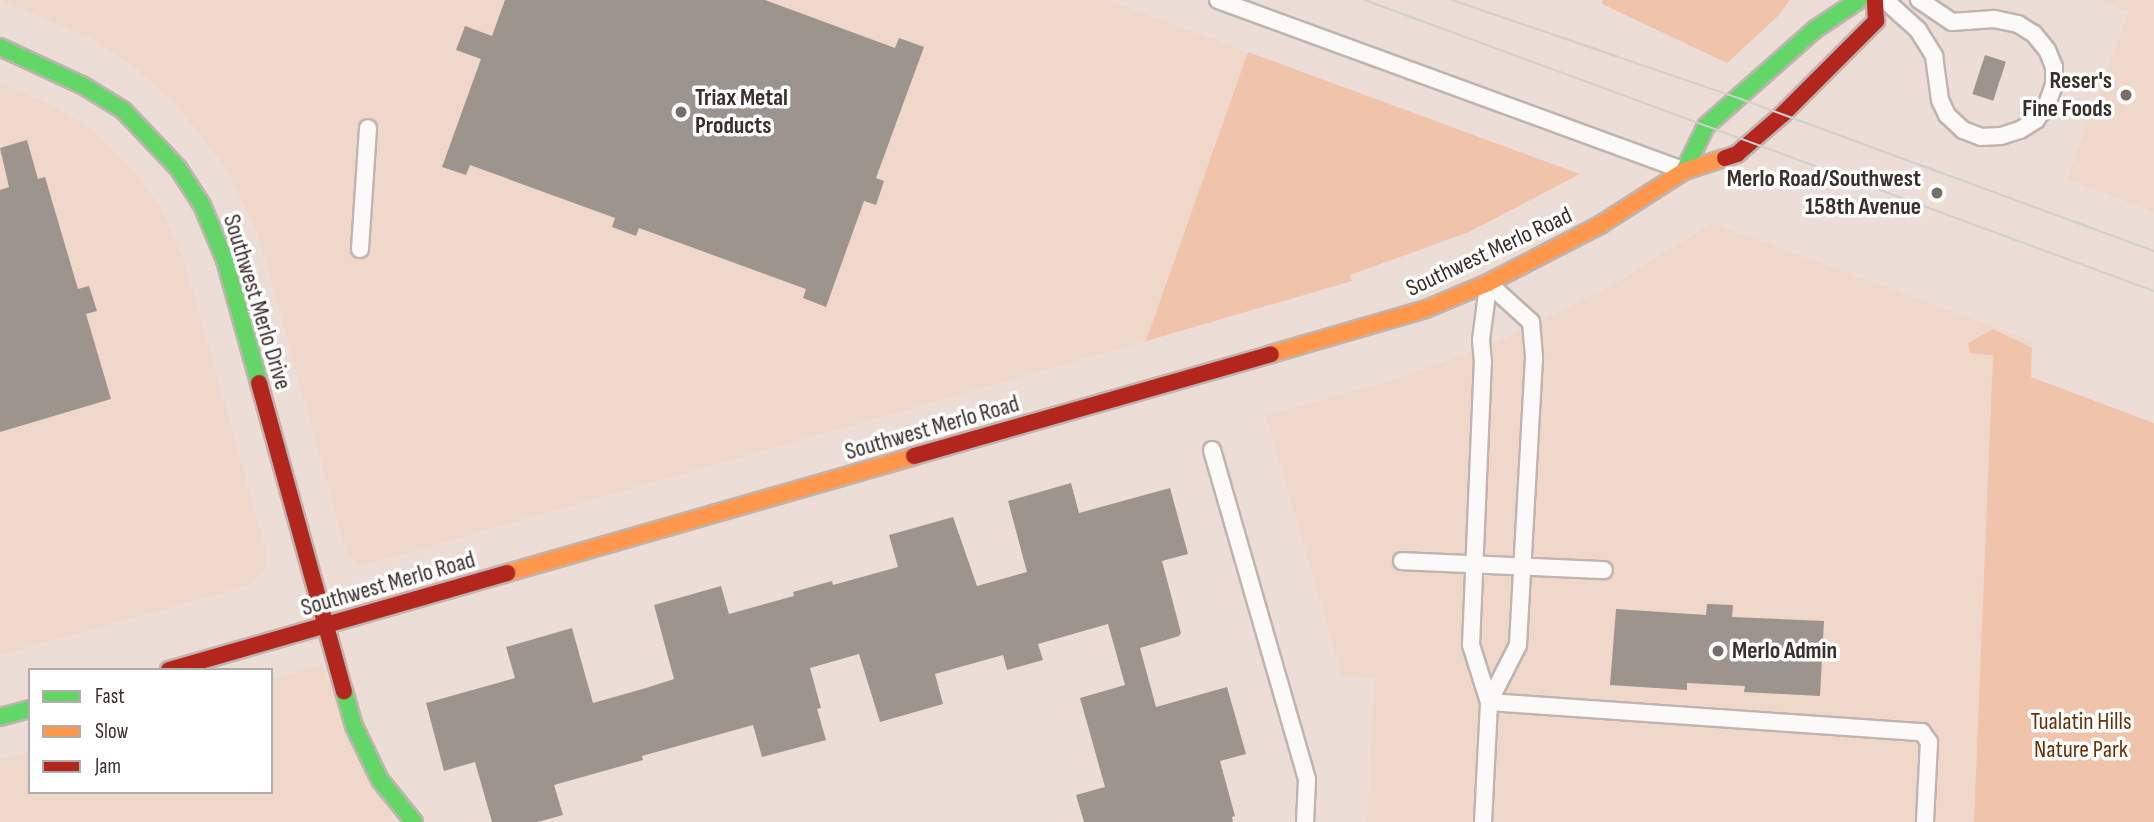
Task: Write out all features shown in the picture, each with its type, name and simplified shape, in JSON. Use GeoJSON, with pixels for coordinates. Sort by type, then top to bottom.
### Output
{"type":"FeatureCollection","features":[{"type":"Feature","properties":{"kind":"street"},"geometry":{"type":"LineString","coordinates":[[1684,171],[1706,126],[1814,30],[1859,0]]}},
{"type":"Feature","properties":{"kind":"street","name":"Southwest Merlo Road"},"geometry":{"type":"LineString","coordinates":[[176,668],[1422,311],[1488,283],[1600,225],[1684,171],[1737,153],[1783,114],[1876,21],[1875,0]]}},
{"type":"Feature","properties":{"kind":"street","name":"Southwest Merlo Drive"},"geometry":{"type":"LineString","coordinates":[[0,47],[82,85],[123,110],[178,168],[202,205],[225,260],[348,704],[366,753],[380,780],[414,822]]}},
{"type":"Feature","properties":{"kind":"street"},"geometry":{"type":"LineString","coordinates":[[0,717],[28,710]]}},
{"type":"Feature","properties":{"kind":"lane"},"geometry":{"type":"LineString","coordinates":[[1217,0],[1684,171]]}},
{"type":"Feature","properties":{"kind":"lane"},"geometry":{"type":"LineString","coordinates":[[1885,0],[1918,30],[1934,56],[1940,100],[1947,115],[1963,130],[1980,136],[2001,136],[2020,131],[2036,120],[2047,104],[2054,86],[2054,66],[2047,50],[2034,34],[2018,24],[1994,19],[1952,22],[1919,0]]}},
{"type":"Feature","properties":{"kind":"lane"},"geometry":{"type":"LineString","coordinates":[[360,249],[368,128]]}},
{"type":"Feature","properties":{"kind":"lane"},"geometry":{"type":"LineString","coordinates":[[1483,822],[1489,702],[1471,645],[1482,340],[1488,283]]}},
{"type":"Feature","properties":{"kind":"lane"},"geometry":{"type":"LineString","coordinates":[[1488,283],[1531,322],[1534,358],[1525,566],[1518,645],[1489,702]]}},
{"type":"Feature","properties":{"kind":"lane"},"geometry":{"type":"LineString","coordinates":[[1212,450],[1307,780],[1305,822]]}},
{"type":"Feature","properties":{"kind":"lane"},"geometry":{"type":"LineString","coordinates":[[1402,561],[1604,570]]}},
{"type":"Feature","properties":{"kind":"lane"},"geometry":{"type":"LineString","coordinates":[[1489,702],[1922,732],[1929,742],[1925,822]]}},
{"type":"Feature","properties":{"kind":"shaded area"},"geometry":{"type":"Polygon","coordinates":[[[0,0],[1107,0],[1248,52],[1146,341],[361,566],[347,554],[258,234],[227,170],[178,106],[137,69],[88,37],[0,0]]]}},
{"type":"Feature","properties":{"kind":"shaded area","name":"Reser's Fine Foods"},"geometry":{"type":"Polygon","coordinates":[[[2099,0],[2154,0],[2154,212],[2067,179],[2129,12],[2099,0]]]}},
{"type":"Feature","properties":{"kind":"shaded area"},"geometry":{"type":"Polygon","coordinates":[[[0,83],[54,106],[92,130],[137,175],[160,207],[185,263],[267,554],[263,572],[250,585],[0,655],[0,83]]]}},
{"type":"Feature","properties":{"kind":"shaded area"},"geometry":{"type":"Polygon","coordinates":[[[1712,223],[2032,341],[2003,822],[1367,822],[1375,679],[1342,675],[1266,416],[1399,378],[1500,341],[1609,287],[1712,223]]]}},
{"type":"Feature","properties":{"kind":"shaded area"},"geometry":{"type":"Polygon","coordinates":[[[321,665],[394,822],[0,822],[0,760],[28,753],[28,794],[273,794],[273,679],[321,665]]]}},
{"type":"Feature","properties":{"kind":"green space"},"geometry":{"type":"Polygon","coordinates":[[[1603,0],[1790,0],[1777,17],[1727,63],[1602,4],[1603,0]]]}},
{"type":"Feature","properties":{"kind":"green space"},"geometry":{"type":"Polygon","coordinates":[[[1248,52],[1580,174],[1469,232],[1350,275],[1352,281],[1146,341],[1248,52]]]}},
{"type":"Feature","properties":{"kind":"green space","name":"Tualatin Hills Nature Park"},"geometry":{"type":"Polygon","coordinates":[[[1993,329],[2032,348],[2031,377],[2154,423],[2154,822],[1974,822],[1993,355],[1970,353],[1968,343],[1993,329]]]}},
{"type":"Feature","properties":{"kind":"building","name":"Triax Metal Products"},"geometry":{"type":"Polygon","coordinates":[[[505,0],[765,0],[895,48],[899,38],[924,47],[876,178],[884,181],[876,205],[864,201],[826,307],[803,298],[806,289],[639,228],[636,236],[612,227],[615,218],[470,165],[466,175],[442,167],[481,59],[456,50],[465,26],[492,36],[505,0]]]}},
{"type":"Feature","properties":{"kind":"building"},"geometry":{"type":"Polygon","coordinates":[[[1985,55],[2006,62],[1993,101],[1972,94],[1985,55]]]}},
{"type":"Feature","properties":{"kind":"building"},"geometry":{"type":"Polygon","coordinates":[[[27,140],[38,179],[45,177],[78,289],[89,286],[97,311],[86,314],[111,399],[0,432],[0,190],[9,187],[0,148],[27,140]]]}},
{"type":"Feature","properties":{"kind":"building"},"geometry":{"type":"Polygon","coordinates":[[[1071,483],[1079,513],[1170,488],[1188,554],[1162,561],[1181,633],[1179,636],[1140,648],[1156,707],[1227,687],[1246,754],[1220,761],[1235,816],[1232,817],[1233,822],[1084,822],[1076,795],[1105,787],[1080,698],[1125,685],[1108,624],[1038,644],[1043,660],[1007,670],[1003,655],[935,674],[943,704],[880,722],[859,654],[810,668],[826,740],[762,757],[753,725],[642,756],[643,760],[554,785],[563,815],[538,822],[492,822],[475,762],[444,771],[426,703],[515,678],[506,647],[572,628],[593,703],[646,688],[674,679],[654,605],[721,586],[729,614],[794,596],[793,592],[832,581],[833,585],[898,567],[889,535],[953,517],[977,586],[1027,572],[1008,501],[1071,483]]]}},
{"type":"Feature","properties":{"kind":"building","name":"Merlo Admin"},"geometry":{"type":"Polygon","coordinates":[[[1707,604],[1733,605],[1732,617],[1824,621],[1820,696],[1744,692],[1745,686],[1687,683],[1687,690],[1610,685],[1616,609],[1706,615],[1707,604]]]}},
{"type":"Feature","properties":{"kind":"tram line"},"geometry":{"type":"LineString","coordinates":[[1365,0],[2154,291]]}},
{"type":"Feature","properties":{"kind":"tram line"},"geometry":{"type":"LineString","coordinates":[[1452,0],[1738,98],[2154,251]]}},
{"type":"Feature","properties":{"kind":"traffic: fast"},"geometry":{"type":"LineString","coordinates":[[1684,171],[1706,126],[1814,30],[1859,0]]}},
{"type":"Feature","properties":{"kind":"traffic: fast"},"geometry":{"type":"LineString","coordinates":[[0,47],[82,85],[123,110],[178,168],[202,205],[225,260],[259,383]]}},
{"type":"Feature","properties":{"kind":"traffic: fast"},"geometry":{"type":"LineString","coordinates":[[344,691],[354,726],[380,780],[414,822]]}},
{"type":"Feature","properties":{"kind":"traffic: fast"},"geometry":{"type":"LineString","coordinates":[[0,717],[28,710]]}},
{"type":"Feature","properties":{"kind":"traffic: slow"},"geometry":{"type":"LineString","coordinates":[[1271,354],[1426,309],[1488,283],[1600,225],[1684,171],[1725,158]]}},
{"type":"Feature","properties":{"kind":"traffic: slow"},"geometry":{"type":"LineString","coordinates":[[507,573],[914,456]]}},
{"type":"Feature","properties":{"kind":"traffic: jam"},"geometry":{"type":"LineString","coordinates":[[1725,158],[1737,154],[1783,114],[1876,21],[1875,0]]}},
{"type":"Feature","properties":{"kind":"traffic: jam"},"geometry":{"type":"LineString","coordinates":[[914,456],[1271,354]]}},
{"type":"Feature","properties":{"kind":"traffic: jam"},"geometry":{"type":"LineString","coordinates":[[259,383],[344,691]]}},
{"type":"Feature","properties":{"kind":"traffic: jam"},"geometry":{"type":"LineString","coordinates":[[176,668],[507,573]]}},
{"type":"Feature","properties":{"kind":"place","name":"Reser's Fine Foods"},"geometry":{"type":"Point","coordinates":[2126,95]}},
{"type":"Feature","properties":{"kind":"place","name":"Triax Metal Products"},"geometry":{"type":"Point","coordinates":[681,112]}},
{"type":"Feature","properties":{"kind":"place","name":"Merlo Road/Southwest 158th Avenue"},"geometry":{"type":"Point","coordinates":[1937,193]}},
{"type":"Feature","properties":{"kind":"place","name":"Merlo Admin"},"geometry":{"type":"Point","coordinates":[1718,651]}}]}
